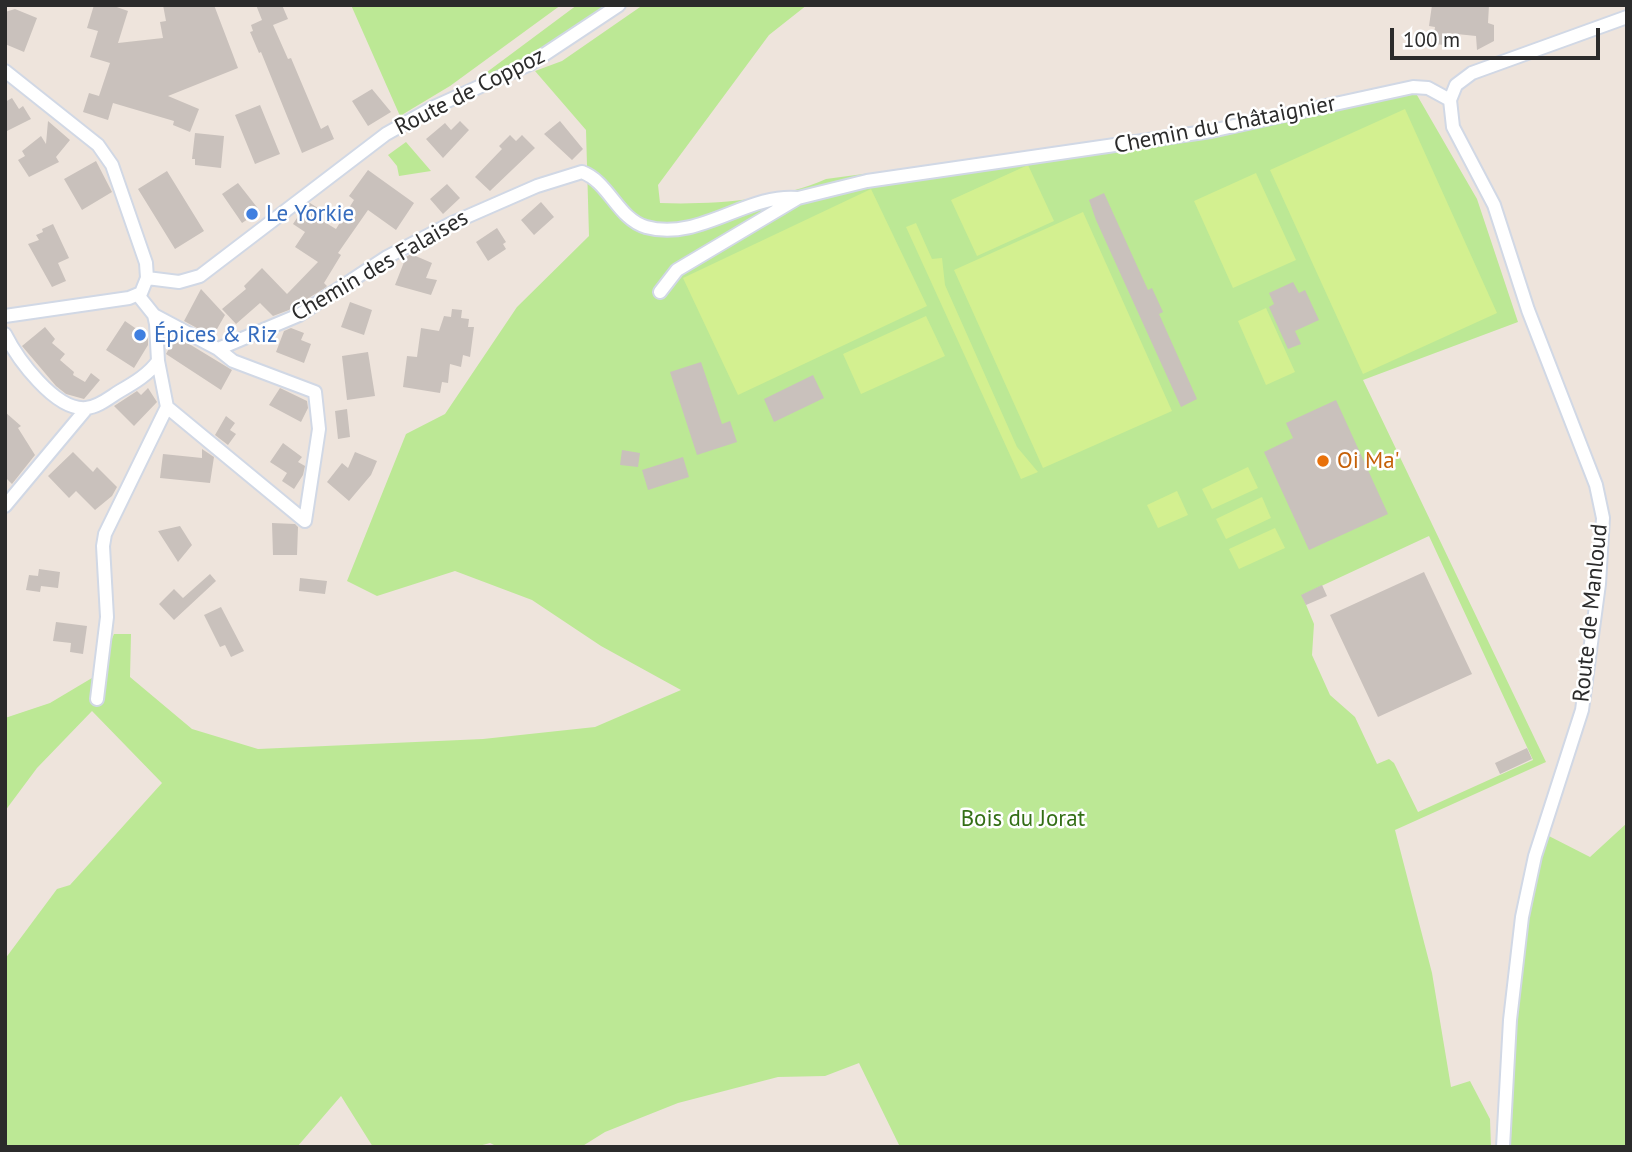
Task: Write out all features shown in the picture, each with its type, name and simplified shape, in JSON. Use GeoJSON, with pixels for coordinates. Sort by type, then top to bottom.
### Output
{"type":"FeatureCollection","features":[{"type":"Feature","properties":{"kind":"street","name":"Route de Coppoz"},"geometry":{"type":"LineString","coordinates":[[147,278],[179,282],[206,273],[355,157],[434,107],[530,64],[619,5]]}},
{"type":"Feature","properties":{"kind":"street"},"geometry":{"type":"LineString","coordinates":[[1450,100],[1456,85],[1472,73],[1627,17]]}},
{"type":"Feature","properties":{"kind":"street"},"geometry":{"type":"LineString","coordinates":[[5,71],[106,155],[118,178],[139,241],[147,278],[138,295]]}},
{"type":"Feature","properties":{"kind":"street","name":"Chemin du Châtaignier"},"geometry":{"type":"LineString","coordinates":[[660,292],[677,270],[798,198],[867,181],[1211,131],[1414,87],[1428,88],[1450,100]]}},
{"type":"Feature","properties":{"kind":"street","name":"Route de Manloud"},"geometry":{"type":"LineString","coordinates":[[1450,100],[1453,127],[1494,205],[1528,310],[1596,485],[1602,518],[1599,584],[1582,710],[1535,856],[1522,916],[1510,1020],[1503,1147]]}},
{"type":"Feature","properties":{"kind":"street","name":"Chemin du Châtaignier"},"geometry":{"type":"LineString","coordinates":[[582,172],[595,179],[635,222],[652,229],[667,230],[705,223],[783,197],[798,198]]}},
{"type":"Feature","properties":{"kind":"street","name":"Chemin des Falaises"},"geometry":{"type":"LineString","coordinates":[[218,349],[299,314],[387,257],[450,224],[537,186],[582,172]]}},
{"type":"Feature","properties":{"kind":"street"},"geometry":{"type":"LineString","coordinates":[[138,295],[154,315],[218,349],[233,361],[315,391],[319,429],[305,521],[167,407]]}},
{"type":"Feature","properties":{"kind":"street"},"geometry":{"type":"LineString","coordinates":[[5,316],[138,295]]}},
{"type":"Feature","properties":{"kind":"street"},"geometry":{"type":"LineString","coordinates":[[97,699],[107,617],[103,546],[105,534],[167,407],[158,360],[154,315]]}},
{"type":"Feature","properties":{"kind":"street"},"geometry":{"type":"LineString","coordinates":[[5,334],[25,368],[40,382],[68,403],[87,408]]}},
{"type":"Feature","properties":{"kind":"street"},"geometry":{"type":"LineString","coordinates":[[5,506],[87,408],[127,387],[153,368],[158,360]]}},
{"type":"Feature","properties":{"kind":"green space"},"geometry":{"type":"Polygon","coordinates":[[[351,5],[561,5],[450,86],[400,116],[351,5]]]}},
{"type":"Feature","properties":{"kind":"green space"},"geometry":{"type":"Polygon","coordinates":[[[577,5],[613,5],[532,56],[495,71],[493,76],[483,75],[577,5]]]}},
{"type":"Feature","properties":{"kind":"green space","name":"Bois du Jorat"},"geometry":{"type":"Polygon","coordinates":[[[643,5],[807,5],[769,35],[658,185],[660,203],[745,200],[788,192],[826,179],[1168,133],[1410,83],[1477,199],[1518,322],[1363,380],[1546,762],[1395,830],[1432,973],[1451,1087],[1470,1081],[1490,1119],[1491,1147],[900,1147],[859,1063],[825,1076],[778,1077],[678,1103],[605,1132],[581,1147],[498,1147],[490,1143],[475,1147],[373,1147],[341,1096],[297,1147],[5,1147],[5,959],[57,889],[70,885],[162,783],[92,711],[37,768],[5,811],[5,718],[50,703],[97,675],[114,634],[131,634],[130,677],[192,729],[258,749],[483,739],[595,727],[681,690],[601,646],[532,600],[455,571],[377,596],[347,581],[406,434],[445,414],[517,307],[589,236],[586,130],[535,71],[562,61],[643,5]],[[1429,536],[1302,595],[1314,624],[1312,655],[1330,695],[1355,717],[1377,764],[1389,759],[1394,763],[1418,812],[1533,760],[1429,536]]]}},
{"type":"Feature","properties":{"kind":"green space"},"geometry":{"type":"Polygon","coordinates":[[[1405,109],[1497,313],[1363,374],[1270,170],[1405,109]]]}},
{"type":"Feature","properties":{"kind":"green space"},"geometry":{"type":"Polygon","coordinates":[[[406,142],[431,171],[399,176],[397,166],[388,155],[406,142]]]}},
{"type":"Feature","properties":{"kind":"green space"},"geometry":{"type":"Polygon","coordinates":[[[1028,165],[1054,221],[977,256],[951,200],[1028,165]]]}},
{"type":"Feature","properties":{"kind":"green space"},"geometry":{"type":"Polygon","coordinates":[[[1256,173],[1296,260],[1233,288],[1194,201],[1256,173]]]}},
{"type":"Feature","properties":{"kind":"green space"},"geometry":{"type":"Polygon","coordinates":[[[871,189],[927,306],[738,395],[683,278],[871,189]]]}},
{"type":"Feature","properties":{"kind":"green space"},"geometry":{"type":"Polygon","coordinates":[[[1083,212],[1172,411],[1043,468],[954,270],[1083,212]]]}},
{"type":"Feature","properties":{"kind":"green space"},"geometry":{"type":"Polygon","coordinates":[[[916,223],[932,259],[942,258],[945,285],[1017,447],[1038,472],[1021,479],[906,227],[916,223]]]}},
{"type":"Feature","properties":{"kind":"green space"},"geometry":{"type":"Polygon","coordinates":[[[1266,308],[1295,372],[1266,385],[1238,321],[1266,308]]]}},
{"type":"Feature","properties":{"kind":"green space"},"geometry":{"type":"Polygon","coordinates":[[[926,316],[945,356],[861,394],[843,354],[926,316]]]}},
{"type":"Feature","properties":{"kind":"green space"},"geometry":{"type":"Polygon","coordinates":[[[1248,467],[1258,488],[1212,509],[1202,489],[1248,467]]]}},
{"type":"Feature","properties":{"kind":"green space"},"geometry":{"type":"Polygon","coordinates":[[[1177,491],[1188,515],[1158,528],[1147,505],[1177,491]]]}},
{"type":"Feature","properties":{"kind":"green space"},"geometry":{"type":"Polygon","coordinates":[[[1262,497],[1271,518],[1226,539],[1216,519],[1262,497]]]}},
{"type":"Feature","properties":{"kind":"green space"},"geometry":{"type":"Polygon","coordinates":[[[1275,528],[1285,548],[1239,569],[1229,549],[1275,528]]]}},
{"type":"Feature","properties":{"kind":"green space"},"geometry":{"type":"Polygon","coordinates":[[[1627,823],[1627,1147],[1503,1147],[1510,1020],[1543,833],[1590,857],[1627,823]]]}},
{"type":"Feature","properties":{"kind":"building"},"geometry":{"type":"Polygon","coordinates":[[[94,5],[111,5],[128,11],[118,43],[163,38],[160,22],[166,21],[163,5],[214,5],[238,68],[168,96],[199,109],[190,132],[173,125],[174,121],[113,103],[108,120],[83,112],[89,93],[99,96],[110,63],[90,57],[98,31],[87,28],[94,5]]]}},
{"type":"Feature","properties":{"kind":"building"},"geometry":{"type":"Polygon","coordinates":[[[256,5],[282,5],[288,19],[273,25],[288,59],[291,58],[321,129],[328,125],[334,139],[302,153],[261,52],[259,53],[250,32],[253,31],[251,25],[262,20],[256,5]]]}},
{"type":"Feature","properties":{"kind":"building"},"geometry":{"type":"Polygon","coordinates":[[[1432,5],[1489,5],[1488,23],[1494,25],[1494,41],[1477,50],[1476,36],[1447,33],[1446,45],[1433,44],[1435,27],[1429,26],[1432,5]]]}},
{"type":"Feature","properties":{"kind":"building"},"geometry":{"type":"Polygon","coordinates":[[[15,9],[37,18],[24,52],[5,44],[5,12],[15,9]]]}},
{"type":"Feature","properties":{"kind":"building"},"geometry":{"type":"Polygon","coordinates":[[[372,89],[391,112],[368,126],[352,101],[372,89]]]}},
{"type":"Feature","properties":{"kind":"building"},"geometry":{"type":"Polygon","coordinates":[[[12,98],[19,109],[23,106],[31,119],[5,132],[5,102],[12,98]]]}},
{"type":"Feature","properties":{"kind":"building"},"geometry":{"type":"Polygon","coordinates":[[[260,105],[280,154],[255,164],[235,115],[260,105]]]}},
{"type":"Feature","properties":{"kind":"building"},"geometry":{"type":"Polygon","coordinates":[[[48,121],[70,140],[56,157],[59,162],[29,177],[18,160],[25,156],[22,151],[41,136],[46,144],[48,121]]]}},
{"type":"Feature","properties":{"kind":"building"},"geometry":{"type":"Polygon","coordinates":[[[460,121],[469,130],[443,158],[426,139],[445,123],[451,130],[460,121]]]}},
{"type":"Feature","properties":{"kind":"building"},"geometry":{"type":"Polygon","coordinates":[[[560,121],[583,149],[572,160],[544,134],[560,121]]]}},
{"type":"Feature","properties":{"kind":"building"},"geometry":{"type":"Polygon","coordinates":[[[195,133],[224,136],[221,168],[195,165],[195,159],[192,159],[195,133]]]}},
{"type":"Feature","properties":{"kind":"building"},"geometry":{"type":"Polygon","coordinates":[[[510,135],[516,141],[522,135],[535,148],[490,191],[475,177],[502,149],[499,146],[510,135]]]}},
{"type":"Feature","properties":{"kind":"building"},"geometry":{"type":"Polygon","coordinates":[[[96,161],[112,192],[82,210],[64,179],[96,161]]]}},
{"type":"Feature","properties":{"kind":"building"},"geometry":{"type":"Polygon","coordinates":[[[368,170],[414,203],[396,230],[368,210],[338,253],[341,255],[324,283],[327,286],[325,288],[307,299],[303,296],[289,310],[273,316],[260,303],[236,324],[222,309],[246,289],[244,286],[262,268],[287,294],[318,262],[295,247],[305,232],[293,224],[303,209],[310,203],[321,210],[316,217],[336,229],[354,200],[349,196],[368,170]]]}},
{"type":"Feature","properties":{"kind":"building"},"geometry":{"type":"Polygon","coordinates":[[[167,171],[204,231],[175,249],[138,189],[167,171]]]}},
{"type":"Feature","properties":{"kind":"building"},"geometry":{"type":"Polygon","coordinates":[[[238,183],[260,211],[242,223],[222,194],[238,183]]]}},
{"type":"Feature","properties":{"kind":"building"},"geometry":{"type":"Polygon","coordinates":[[[447,184],[460,198],[443,214],[430,199],[447,184]]]}},
{"type":"Feature","properties":{"kind":"building"},"geometry":{"type":"Polygon","coordinates":[[[1104,193],[1148,290],[1152,288],[1163,312],[1159,314],[1197,399],[1181,407],[1096,220],[1089,200],[1104,193]]]}},
{"type":"Feature","properties":{"kind":"building"},"geometry":{"type":"Polygon","coordinates":[[[541,202],[554,217],[534,235],[521,220],[541,202]]]}},
{"type":"Feature","properties":{"kind":"building"},"geometry":{"type":"Polygon","coordinates":[[[53,224],[69,258],[58,263],[66,281],[52,287],[28,244],[39,240],[36,235],[53,224]]]}},
{"type":"Feature","properties":{"kind":"building"},"geometry":{"type":"Polygon","coordinates":[[[497,228],[506,242],[503,244],[506,249],[488,261],[476,242],[497,228]]]}},
{"type":"Feature","properties":{"kind":"building"},"geometry":{"type":"Polygon","coordinates":[[[411,254],[432,263],[426,278],[437,280],[431,295],[395,285],[406,257],[411,254]]]}},
{"type":"Feature","properties":{"kind":"building"},"geometry":{"type":"Polygon","coordinates":[[[1293,282],[1299,293],[1305,290],[1319,320],[1295,331],[1301,344],[1288,349],[1269,307],[1274,304],[1269,293],[1293,282]]]}},
{"type":"Feature","properties":{"kind":"building"},"geometry":{"type":"Polygon","coordinates":[[[201,289],[225,315],[217,329],[208,334],[184,321],[201,289]]]}},
{"type":"Feature","properties":{"kind":"building"},"geometry":{"type":"Polygon","coordinates":[[[350,302],[372,310],[364,335],[341,327],[350,302]]]}},
{"type":"Feature","properties":{"kind":"building"},"geometry":{"type":"Polygon","coordinates":[[[452,309],[462,310],[461,318],[469,319],[468,327],[474,327],[470,357],[463,355],[461,367],[450,364],[448,383],[442,382],[440,393],[403,387],[407,356],[417,357],[421,328],[439,331],[444,316],[451,317],[452,309]]]}},
{"type":"Feature","properties":{"kind":"building"},"geometry":{"type":"Polygon","coordinates":[[[125,321],[148,337],[148,345],[134,368],[106,350],[125,321]]]}},
{"type":"Feature","properties":{"kind":"building"},"geometry":{"type":"Polygon","coordinates":[[[45,327],[55,339],[52,343],[65,354],[60,360],[74,372],[73,375],[85,382],[91,373],[100,380],[84,399],[66,394],[56,386],[22,346],[45,327]]]}},
{"type":"Feature","properties":{"kind":"building"},"geometry":{"type":"Polygon","coordinates":[[[291,328],[304,333],[301,340],[311,344],[304,363],[276,352],[284,331],[291,328]]]}},
{"type":"Feature","properties":{"kind":"building"},"geometry":{"type":"Polygon","coordinates":[[[176,336],[232,370],[221,390],[166,354],[176,336]]]}},
{"type":"Feature","properties":{"kind":"building"},"geometry":{"type":"Polygon","coordinates":[[[368,352],[375,396],[347,400],[342,356],[368,352]]]}},
{"type":"Feature","properties":{"kind":"building"},"geometry":{"type":"Polygon","coordinates":[[[701,362],[722,424],[730,421],[737,442],[697,455],[670,372],[701,362]]]}},
{"type":"Feature","properties":{"kind":"building"},"geometry":{"type":"Polygon","coordinates":[[[813,375],[824,398],[774,422],[764,399],[813,375]]]}},
{"type":"Feature","properties":{"kind":"building"},"geometry":{"type":"Polygon","coordinates":[[[148,388],[157,402],[134,426],[114,406],[137,391],[141,395],[148,388]]]}},
{"type":"Feature","properties":{"kind":"building"},"geometry":{"type":"Polygon","coordinates":[[[280,388],[307,401],[308,408],[301,422],[269,405],[280,388]]]}},
{"type":"Feature","properties":{"kind":"building"},"geometry":{"type":"Polygon","coordinates":[[[1336,400],[1388,514],[1309,550],[1264,452],[1293,438],[1286,423],[1336,400]]]}},
{"type":"Feature","properties":{"kind":"building"},"geometry":{"type":"Polygon","coordinates":[[[347,409],[350,437],[338,439],[335,411],[347,409]]]}},
{"type":"Feature","properties":{"kind":"building"},"geometry":{"type":"Polygon","coordinates":[[[5,412],[21,426],[18,428],[35,455],[12,484],[5,477],[5,412]]]}},
{"type":"Feature","properties":{"kind":"building"},"geometry":{"type":"Polygon","coordinates":[[[226,416],[235,423],[230,430],[236,434],[228,445],[215,435],[226,416]]]}},
{"type":"Feature","properties":{"kind":"building"},"geometry":{"type":"Polygon","coordinates":[[[283,443],[302,457],[298,462],[305,466],[294,489],[282,481],[287,473],[270,462],[283,443]]]}},
{"type":"Feature","properties":{"kind":"building"},"geometry":{"type":"Polygon","coordinates":[[[202,449],[214,457],[210,483],[160,478],[163,454],[202,458],[202,449]]]}},
{"type":"Feature","properties":{"kind":"building"},"geometry":{"type":"Polygon","coordinates":[[[622,450],[640,453],[638,467],[620,465],[622,450]]]}},
{"type":"Feature","properties":{"kind":"building"},"geometry":{"type":"Polygon","coordinates":[[[73,452],[93,472],[97,467],[117,487],[112,496],[95,510],[76,491],[69,498],[48,476],[73,452]]]}},
{"type":"Feature","properties":{"kind":"building"},"geometry":{"type":"Polygon","coordinates":[[[355,452],[377,461],[371,475],[349,501],[327,482],[342,463],[348,468],[355,452]]]}},
{"type":"Feature","properties":{"kind":"building"},"geometry":{"type":"Polygon","coordinates":[[[683,457],[689,477],[648,490],[642,470],[683,457]]]}},
{"type":"Feature","properties":{"kind":"building"},"geometry":{"type":"Polygon","coordinates":[[[272,523],[295,524],[298,527],[297,555],[273,555],[272,523]]]}},
{"type":"Feature","properties":{"kind":"building"},"geometry":{"type":"Polygon","coordinates":[[[180,526],[192,545],[178,562],[158,531],[180,526]]]}},
{"type":"Feature","properties":{"kind":"building"},"geometry":{"type":"Polygon","coordinates":[[[39,569],[60,572],[58,588],[41,586],[40,592],[26,590],[29,575],[38,576],[39,569]]]}},
{"type":"Feature","properties":{"kind":"building"},"geometry":{"type":"Polygon","coordinates":[[[1424,572],[1472,674],[1378,717],[1330,615],[1424,572]]]}},
{"type":"Feature","properties":{"kind":"building"},"geometry":{"type":"Polygon","coordinates":[[[210,574],[216,581],[174,620],[159,604],[174,589],[183,598],[210,574]]]}},
{"type":"Feature","properties":{"kind":"building"},"geometry":{"type":"Polygon","coordinates":[[[300,578],[327,581],[325,594],[299,591],[300,578]]]}},
{"type":"Feature","properties":{"kind":"building"},"geometry":{"type":"Polygon","coordinates":[[[1322,585],[1327,596],[1306,605],[1301,595],[1322,585]]]}},
{"type":"Feature","properties":{"kind":"building"},"geometry":{"type":"Polygon","coordinates":[[[221,607],[244,651],[231,657],[225,645],[220,647],[204,615],[221,607]]]}},
{"type":"Feature","properties":{"kind":"building"},"geometry":{"type":"Polygon","coordinates":[[[56,622],[87,626],[83,654],[70,652],[71,643],[53,641],[56,622]]]}},
{"type":"Feature","properties":{"kind":"building"},"geometry":{"type":"Polygon","coordinates":[[[1527,748],[1532,759],[1500,774],[1495,763],[1527,748]]]}},
{"type":"Feature","properties":{"kind":"place","name":"Le Yorkie"},"geometry":{"type":"Point","coordinates":[252,214]}},
{"type":"Feature","properties":{"kind":"place","name":"Épices & Riz"},"geometry":{"type":"Point","coordinates":[140,335]}},
{"type":"Feature","properties":{"kind":"place","name":"Oi Ma'"},"geometry":{"type":"Point","coordinates":[1323,461]}}]}
